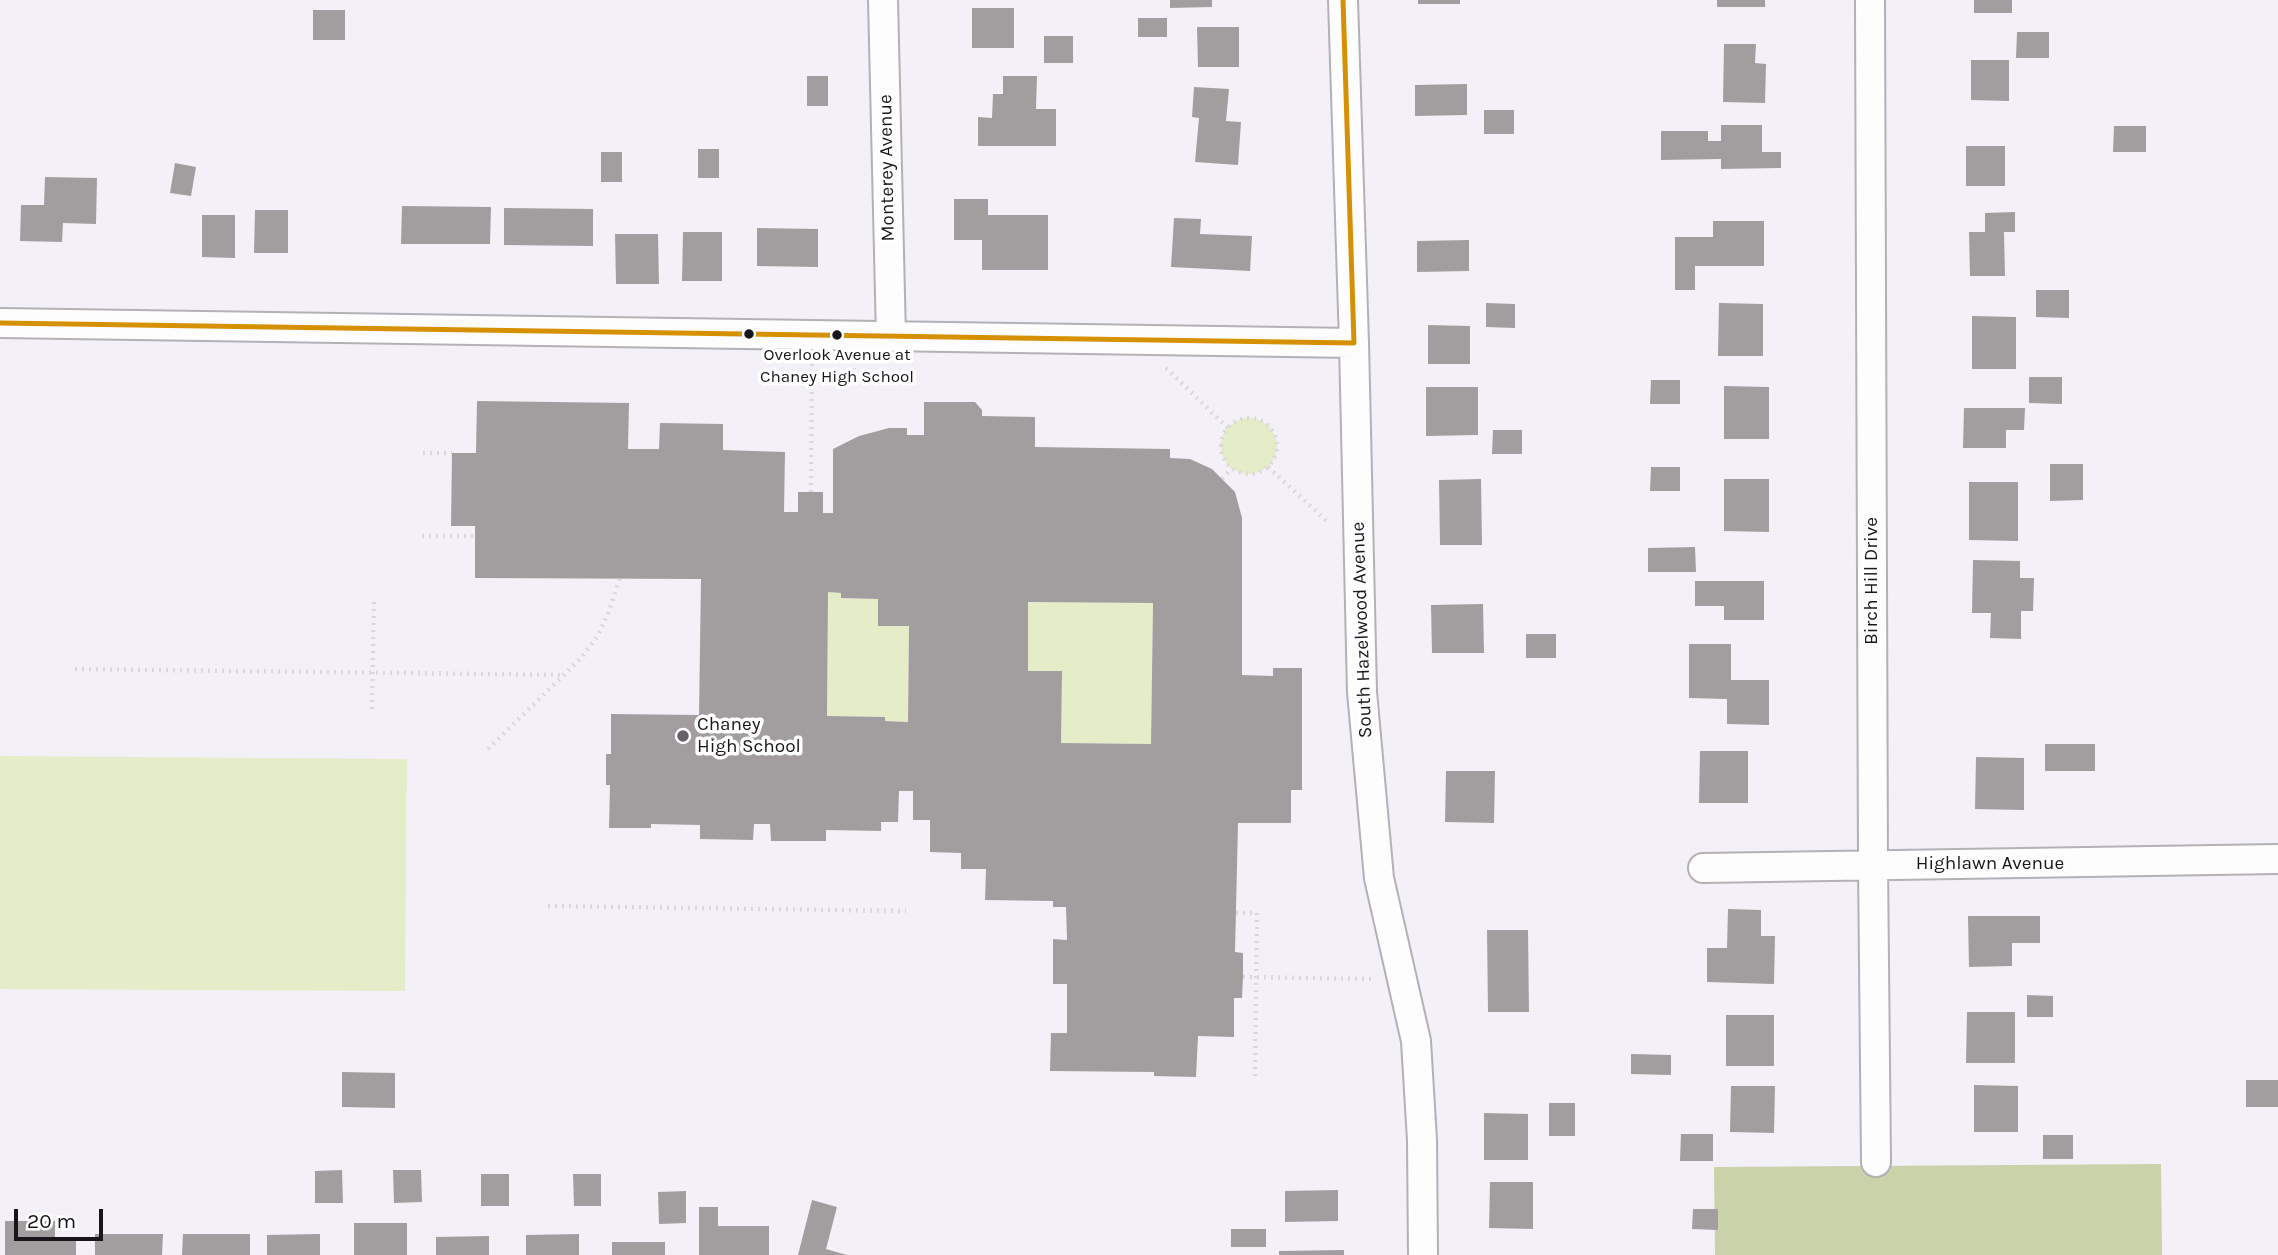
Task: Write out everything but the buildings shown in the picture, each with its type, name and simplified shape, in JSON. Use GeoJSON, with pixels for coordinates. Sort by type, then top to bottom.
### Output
{"type":"FeatureCollection","features":[{"type":"Feature","properties":{"kind":"street","name":"Monterey Avenue"},"geometry":{"type":"LineString","coordinates":[[883,0],[891,337]]}},
{"type":"Feature","properties":{"kind":"street","name":"South Hazelwood Avenue"},"geometry":{"type":"LineString","coordinates":[[1343,0],[1362,692],[1379,878],[1416,1041],[1422,1140],[1423,1255]]}},
{"type":"Feature","properties":{"kind":"street","name":"Birch Hill Drive"},"geometry":{"type":"LineString","coordinates":[[1870,0],[1873,864],[1877,1162]]}},
{"type":"Feature","properties":{"kind":"street"},"geometry":{"type":"LineString","coordinates":[[0,323],[1354,343]]}},
{"type":"Feature","properties":{"kind":"street","name":"Highlawn Avenue"},"geometry":{"type":"LineString","coordinates":[[1703,868],[2278,859]]}},
{"type":"Feature","properties":{"kind":"path"},"geometry":{"type":"LineString","coordinates":[[811,492],[812,335]]}},
{"type":"Feature","properties":{"kind":"path"},"geometry":{"type":"LineString","coordinates":[[1137,340],[1228,428]]}},
{"type":"Feature","properties":{"kind":"path"},"geometry":{"type":"LineString","coordinates":[[1252,418],[1268,425],[1277,441],[1277,451],[1268,467],[1250,474],[1232,468],[1222,453],[1224,435],[1228,428],[1235,422],[1252,418]]}},
{"type":"Feature","properties":{"kind":"path"},"geometry":{"type":"LineString","coordinates":[[423,453],[452,453]]}},
{"type":"Feature","properties":{"kind":"path"},"geometry":{"type":"LineString","coordinates":[[1268,467],[1359,550]]}},
{"type":"Feature","properties":{"kind":"path"},"geometry":{"type":"LineString","coordinates":[[1222,479],[1232,468]]}},
{"type":"Feature","properties":{"kind":"path"},"geometry":{"type":"LineString","coordinates":[[422,536],[475,536]]}},
{"type":"Feature","properties":{"kind":"path"},"geometry":{"type":"LineString","coordinates":[[488,749],[580,659],[597,637],[620,578]]}},
{"type":"Feature","properties":{"kind":"path"},"geometry":{"type":"LineString","coordinates":[[372,709],[374,597]]}},
{"type":"Feature","properties":{"kind":"path"},"geometry":{"type":"LineString","coordinates":[[75,669],[564,675]]}},
{"type":"Feature","properties":{"kind":"path"},"geometry":{"type":"LineString","coordinates":[[548,906],[906,911]]}},
{"type":"Feature","properties":{"kind":"path"},"geometry":{"type":"LineString","coordinates":[[1236,913],[1257,913],[1255,1077]]}},
{"type":"Feature","properties":{"kind":"path"},"geometry":{"type":"LineString","coordinates":[[1243,977],[1403,979]]}},
{"type":"Feature","properties":{"kind":"green space"},"geometry":{"type":"Polygon","coordinates":[[[1249,418],[1260,420],[1269,426],[1275,435],[1275,457],[1269,466],[1260,472],[1249,474],[1238,472],[1229,466],[1223,457],[1221,446],[1223,435],[1229,426],[1238,420],[1249,418]]]}},
{"type":"Feature","properties":{"kind":"green space"},"geometry":{"type":"Polygon","coordinates":[[[828,592],[841,593],[842,598],[878,599],[878,626],[909,626],[908,722],[885,721],[885,717],[827,716],[828,592]]]}},
{"type":"Feature","properties":{"kind":"green space"},"geometry":{"type":"Polygon","coordinates":[[[1028,602],[1153,603],[1151,744],[1061,743],[1062,671],[1028,671],[1028,602]]]}},
{"type":"Feature","properties":{"kind":"green space"},"geometry":{"type":"Polygon","coordinates":[[[0,756],[407,759],[405,991],[0,989],[0,756]]]}},
{"type":"Feature","properties":{"kind":"green space"},"geometry":{"type":"Polygon","coordinates":[[[2161,1164],[2162,1255],[1715,1255],[1714,1167],[2161,1164]]]}},
{"type":"Feature","properties":{"kind":"transit line"},"geometry":{"type":"LineString","coordinates":[[1343,0],[1354,343]]}},
{"type":"Feature","properties":{"kind":"transit line"},"geometry":{"type":"LineString","coordinates":[[0,323],[1354,343]]}},
{"type":"Feature","properties":{"kind":"place","name":"Overlook Avenue at Chaney High School"},"geometry":{"type":"Point","coordinates":[837,335]}},
{"type":"Feature","properties":{"kind":"place","name":"Chaney High School"},"geometry":{"type":"Point","coordinates":[683,736]}}]}
